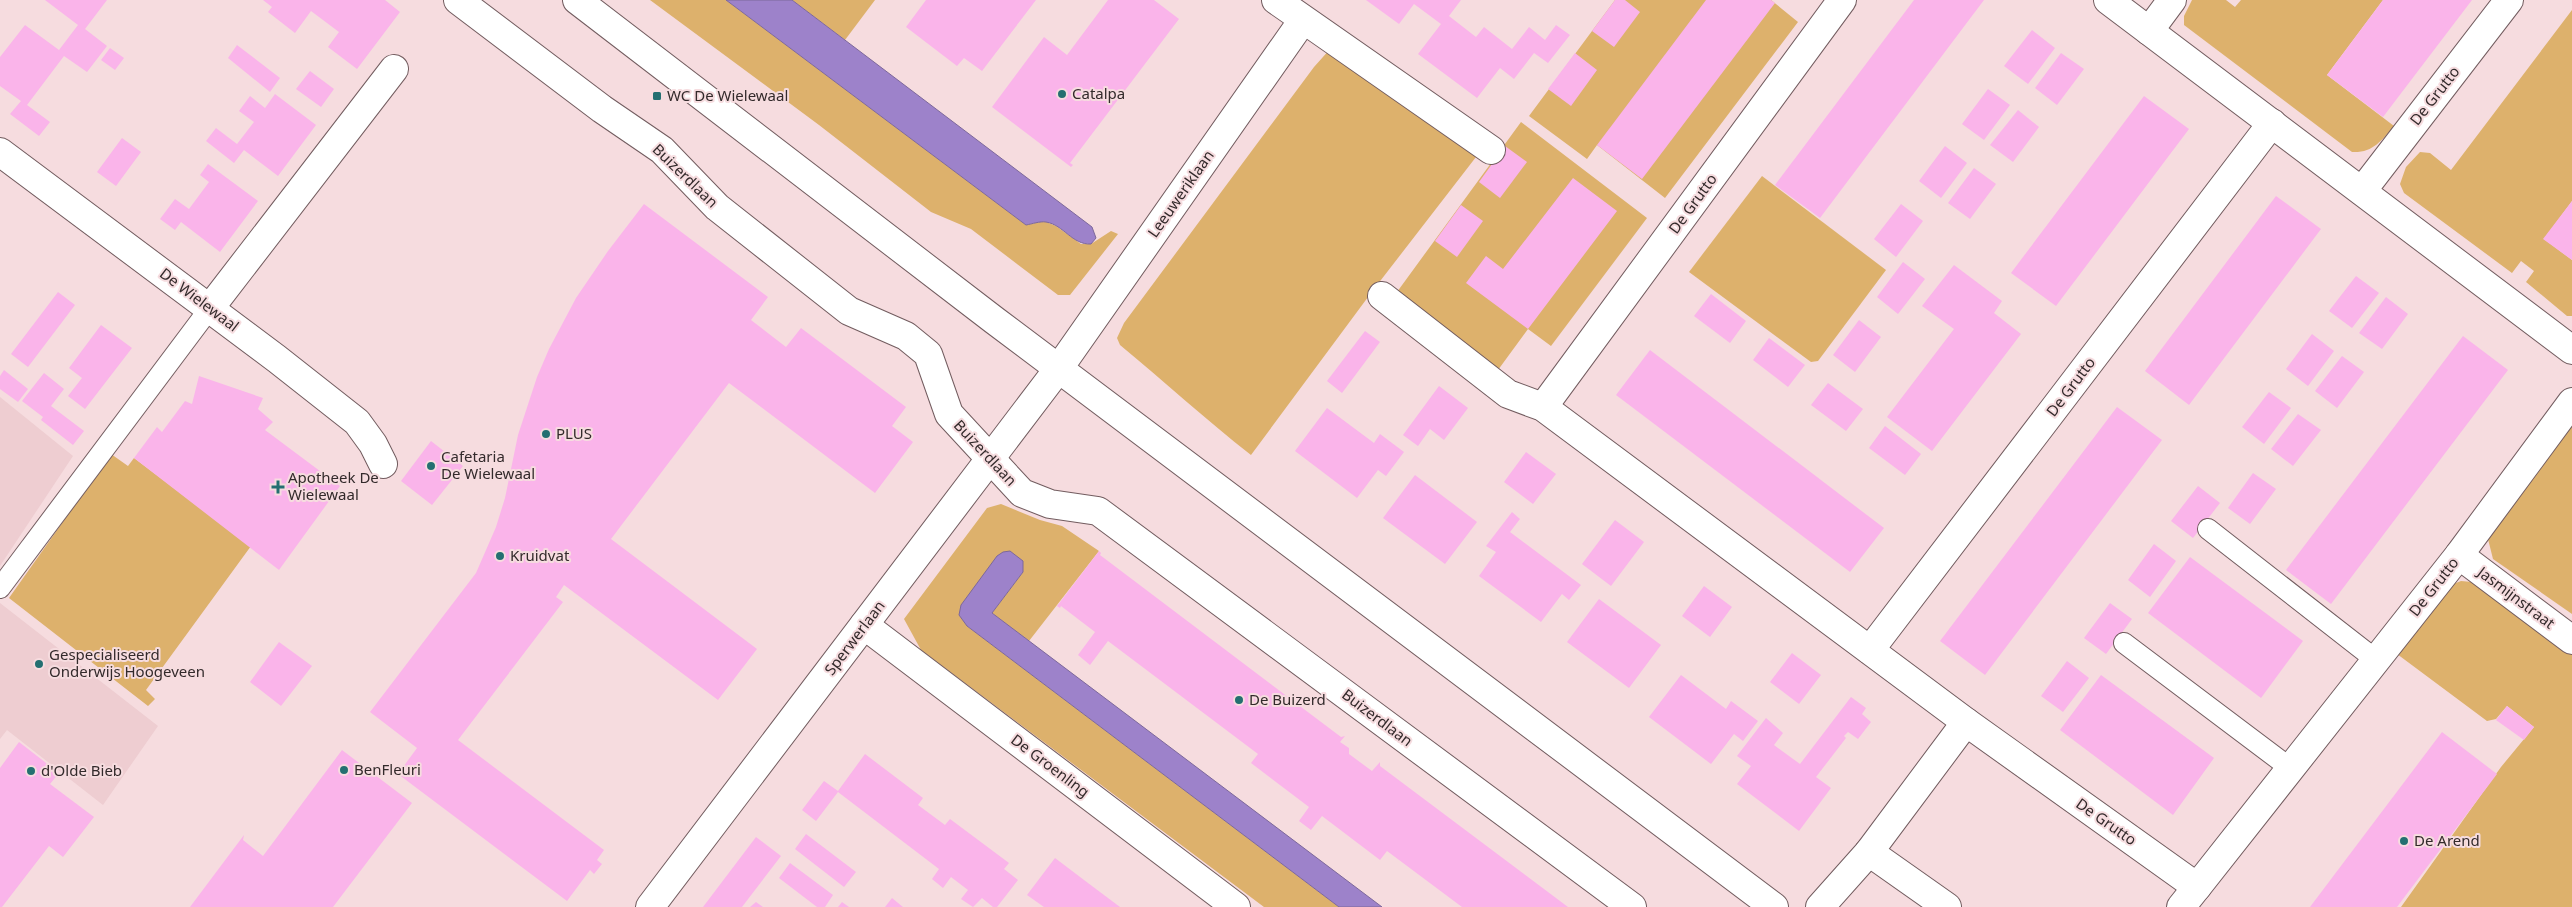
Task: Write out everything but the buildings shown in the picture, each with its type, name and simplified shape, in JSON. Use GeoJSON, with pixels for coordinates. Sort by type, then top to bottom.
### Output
{"type":"FeatureCollection","features":[{"type":"Feature","properties":{"kind":"street","name":"Buizerdlaan"},"geometry":{"type":"LineString","coordinates":[[458,0],[602,109],[662,150],[717,208],[849,311],[906,336],[928,354],[949,414],[1022,492],[1050,504],[1098,511],[1632,907]]}},
{"type":"Feature","properties":{"kind":"street"},"geometry":{"type":"LineString","coordinates":[[577,0],[1059,368],[1774,907]]}},
{"type":"Feature","properties":{"kind":"street"},"geometry":{"type":"LineString","coordinates":[[1276,0],[1491,150]]}},
{"type":"Feature","properties":{"kind":"street","name":"De Grutto"},"geometry":{"type":"LineString","coordinates":[[1543,407],[1842,0]]}},
{"type":"Feature","properties":{"kind":"street"},"geometry":{"type":"LineString","coordinates":[[2108,0],[2572,350]]}},
{"type":"Feature","properties":{"kind":"street"},"geometry":{"type":"LineString","coordinates":[[2148,30],[2172,0]]}},
{"type":"Feature","properties":{"kind":"street","name":"De Grutto"},"geometry":{"type":"LineString","coordinates":[[2362,191],[2509,0]]}},
{"type":"Feature","properties":{"kind":"street","name":"Leeuweriklaan"},"geometry":{"type":"LineString","coordinates":[[1059,368],[1303,20]]}},
{"type":"Feature","properties":{"kind":"street"},"geometry":{"type":"LineString","coordinates":[[210,308],[394,69]]}},
{"type":"Feature","properties":{"kind":"street","name":"De Grutto"},"geometry":{"type":"LineString","coordinates":[[1870,650],[2272,124]]}},
{"type":"Feature","properties":{"kind":"street","name":"De Wielewaal"},"geometry":{"type":"LineString","coordinates":[[0,152],[210,308],[356,422],[373,444],[383,464]]}},
{"type":"Feature","properties":{"kind":"street","name":"De Grutto"},"geometry":{"type":"LineString","coordinates":[[1382,296],[1508,394],[1543,407],[1870,650],[1966,722],[2189,897],[2459,555],[2572,402]]}},
{"type":"Feature","properties":{"kind":"street","name":"Sperwerlaan"},"geometry":{"type":"LineString","coordinates":[[650,907],[1059,368]]}},
{"type":"Feature","properties":{"kind":"street","name":"Jasmijnstraat"},"geometry":{"type":"LineString","coordinates":[[2459,555],[2572,640]]}},
{"type":"Feature","properties":{"kind":"street","name":"De Groenling"},"geometry":{"type":"LineString","coordinates":[[864,625],[1236,907]]}},
{"type":"Feature","properties":{"kind":"street"},"geometry":{"type":"LineString","coordinates":[[1820,907],[1870,852],[1966,722]]}},
{"type":"Feature","properties":{"kind":"street"},"geometry":{"type":"LineString","coordinates":[[1870,852],[1947,907]]}},
{"type":"Feature","properties":{"kind":"lane"},"geometry":{"type":"LineString","coordinates":[[0,588],[210,308]]}},
{"type":"Feature","properties":{"kind":"lane"},"geometry":{"type":"LineString","coordinates":[[2208,529],[2376,660]]}},
{"type":"Feature","properties":{"kind":"lane"},"geometry":{"type":"LineString","coordinates":[[2124,643],[2290,768]]}},
{"type":"Feature","properties":{"kind":"shaded area"},"geometry":{"type":"Polygon","coordinates":[[[650,0],[726,0],[1026,225],[1044,221],[1056,226],[1081,244],[1091,244],[1111,231],[1118,234],[1070,295],[1058,295],[971,229],[931,212],[819,125],[650,0]]]}},
{"type":"Feature","properties":{"kind":"shaded area"},"geometry":{"type":"Polygon","coordinates":[[[726,0],[792,0],[1092,227],[1096,238],[1091,244],[1084,243],[1046,222],[1026,225],[726,0]]]}},
{"type":"Feature","properties":{"kind":"shaded area"},"geometry":{"type":"Polygon","coordinates":[[[792,0],[875,0],[845,40],[792,0]]]}},
{"type":"Feature","properties":{"kind":"shaded area"},"geometry":{"type":"Polygon","coordinates":[[[1615,0],[1771,0],[1798,22],[1665,198],[1597,145],[1587,159],[1529,116],[1615,0]]]}},
{"type":"Feature","properties":{"kind":"shaded area"},"geometry":{"type":"Polygon","coordinates":[[[2192,0],[2226,0],[2235,7],[2241,0],[2383,0],[2327,75],[2394,126],[2376,145],[2366,150],[2352,152],[2184,25],[2184,16],[2192,0]]]}},
{"type":"Feature","properties":{"kind":"shaded area"},"geometry":{"type":"Polygon","coordinates":[[[2572,10],[2572,201],[2544,239],[2572,260],[2572,316],[2567,316],[2526,282],[2534,271],[2521,261],[2512,273],[2404,193],[2400,184],[2406,167],[2420,152],[2430,153],[2451,170],[2572,10]]]}},
{"type":"Feature","properties":{"kind":"shaded area"},"geometry":{"type":"Polygon","coordinates":[[[1331,48],[1476,157],[1374,289],[1251,455],[1120,345],[1117,338],[1124,323],[1314,67],[1331,48]]]}},
{"type":"Feature","properties":{"kind":"shaded area"},"geometry":{"type":"Polygon","coordinates":[[[1521,122],[1647,218],[1551,346],[1528,329],[1498,370],[1397,292],[1521,122]]]}},
{"type":"Feature","properties":{"kind":"shaded area"},"geometry":{"type":"Polygon","coordinates":[[[1762,176],[1886,270],[1818,361],[1811,362],[1689,272],[1762,176]]]}},
{"type":"Feature","properties":{"kind":"shaded area"},"geometry":{"type":"Polygon","coordinates":[[[0,397],[73,456],[0,566],[0,397]]]}},
{"type":"Feature","properties":{"kind":"shaded area"},"geometry":{"type":"Polygon","coordinates":[[[2572,420],[2572,614],[2493,559],[2487,535],[2572,420]]]}},
{"type":"Feature","properties":{"kind":"shaded area"},"geometry":{"type":"Polygon","coordinates":[[[111,454],[128,466],[134,458],[251,546],[146,690],[155,699],[148,706],[9,598],[111,454]]]}},
{"type":"Feature","properties":{"kind":"shaded area"},"geometry":{"type":"Polygon","coordinates":[[[1001,504],[1040,520],[1062,526],[1099,551],[1029,641],[992,613],[1023,572],[967,626],[1339,907],[1264,907],[921,650],[904,619],[987,508],[1001,504]]]}},
{"type":"Feature","properties":{"kind":"shaded area"},"geometry":{"type":"Polygon","coordinates":[[[1010,551],[1023,561],[1023,572],[992,613],[1382,907],[1339,907],[967,626],[959,615],[961,605],[997,556],[1003,552],[1010,551]]]}},
{"type":"Feature","properties":{"kind":"shaded area"},"geometry":{"type":"Polygon","coordinates":[[[2461,581],[2472,582],[2572,654],[2572,907],[2401,907],[2501,767],[2534,727],[2507,706],[2496,719],[2487,721],[2393,651],[2448,586],[2461,581]]]}},
{"type":"Feature","properties":{"kind":"shaded area","name":"Gespecialiseerd Onderwijs Hoogeveen"},"geometry":{"type":"Polygon","coordinates":[[[0,603],[158,726],[103,805],[7,730],[0,739],[0,603]]]}},
{"type":"Feature","properties":{"kind":"place","name":"Catalpa"},"geometry":{"type":"Point","coordinates":[1062,94]}},
{"type":"Feature","properties":{"kind":"place","name":"WC De Wielewaal"},"geometry":{"type":"Point","coordinates":[657,96]}},
{"type":"Feature","properties":{"kind":"place","name":"PLUS"},"geometry":{"type":"Point","coordinates":[546,434]}},
{"type":"Feature","properties":{"kind":"place","name":"Cafetaria De Wielewaal"},"geometry":{"type":"Point","coordinates":[431,466]}},
{"type":"Feature","properties":{"kind":"place","name":"Apotheek De Wielewaal"},"geometry":{"type":"Point","coordinates":[278,487]}},
{"type":"Feature","properties":{"kind":"place","name":"Kruidvat"},"geometry":{"type":"Point","coordinates":[500,556]}},
{"type":"Feature","properties":{"kind":"place","name":"Gespecialiseerd Onderwijs Hoogeveen"},"geometry":{"type":"Point","coordinates":[39,664]}},
{"type":"Feature","properties":{"kind":"place","name":"De Buizerd"},"geometry":{"type":"Point","coordinates":[1239,700]}},
{"type":"Feature","properties":{"kind":"place","name":"BenFleuri"},"geometry":{"type":"Point","coordinates":[344,770]}},
{"type":"Feature","properties":{"kind":"place","name":"d'Olde Bieb"},"geometry":{"type":"Point","coordinates":[31,771]}},
{"type":"Feature","properties":{"kind":"place","name":"De Arend"},"geometry":{"type":"Point","coordinates":[2404,841]}}]}
